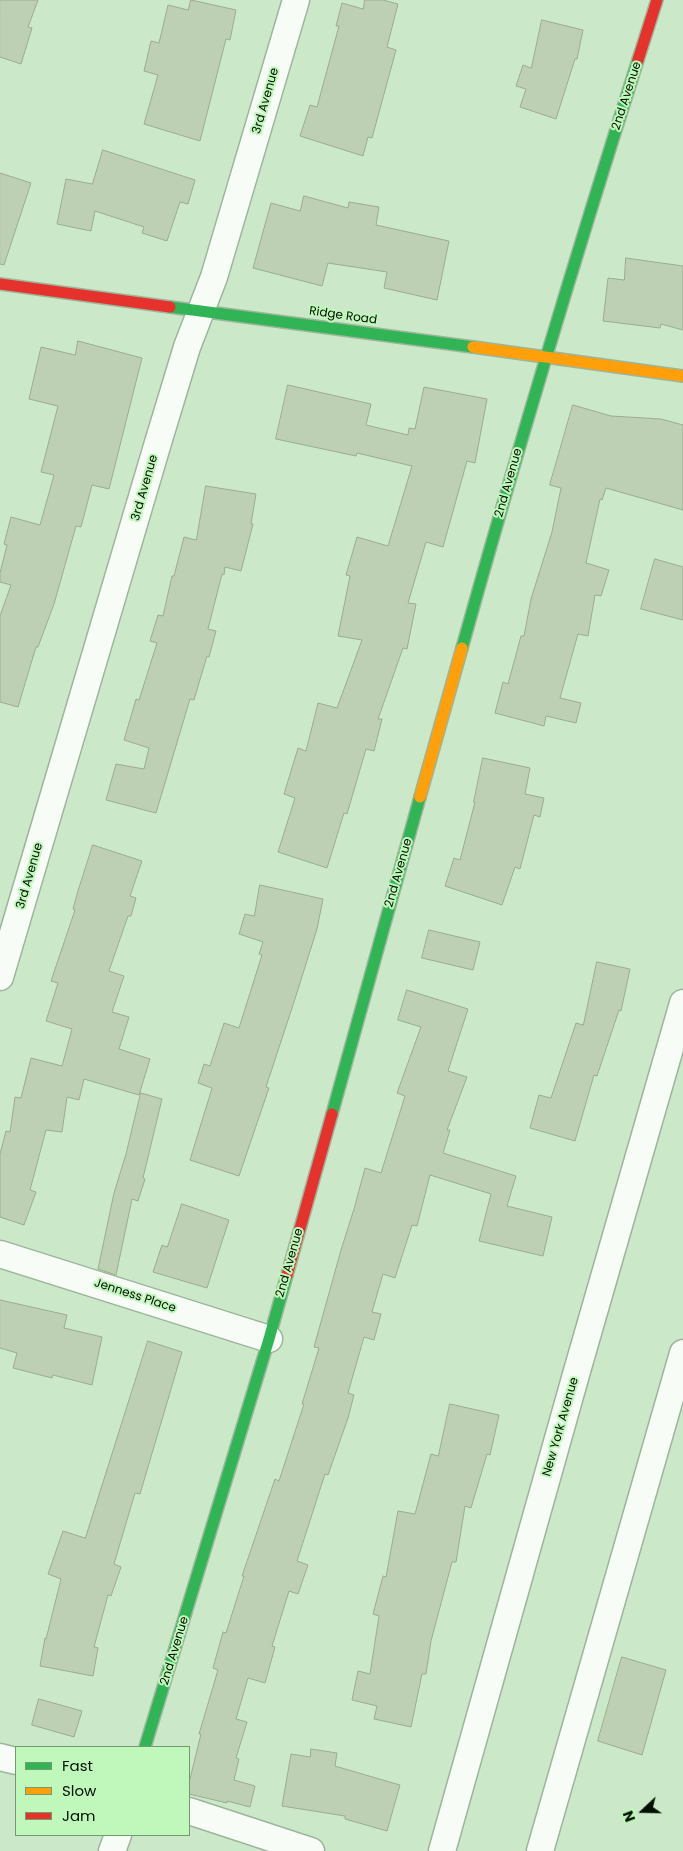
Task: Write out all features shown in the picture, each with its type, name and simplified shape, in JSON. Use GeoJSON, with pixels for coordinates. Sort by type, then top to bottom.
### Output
{"type":"FeatureCollection","features":[{"type":"Feature","properties":{"kind":"street","name":"3rd Avenue"},"geometry":{"type":"LineString","coordinates":[[0,977],[157,446],[187,347],[214,277],[296,0]]}},
{"type":"Feature","properties":{"kind":"street","name":"2nd Avenue"},"geometry":{"type":"LineString","coordinates":[[145,1746],[269,1339],[501,508],[580,244],[657,0]]}},
{"type":"Feature","properties":{"kind":"street","name":"Ridge Road"},"geometry":{"type":"LineString","coordinates":[[0,284],[200,312],[546,356],[683,376]]}},
{"type":"Feature","properties":{"kind":"street","name":"New York Avenue"},"geometry":{"type":"LineString","coordinates":[[442,1851],[681,1018]]}},
{"type":"Feature","properties":{"kind":"street","name":"Jenness Place"},"geometry":{"type":"LineString","coordinates":[[0,1254],[269,1339]]}},
{"type":"Feature","properties":{"kind":"street"},"geometry":{"type":"LineString","coordinates":[[540,1851],[683,1353]]}},
{"type":"Feature","properties":{"kind":"street"},"geometry":{"type":"LineString","coordinates":[[0,1757],[15,1761]]}},
{"type":"Feature","properties":{"kind":"street"},"geometry":{"type":"LineString","coordinates":[[190,1811],[311,1851]]}},
{"type":"Feature","properties":{"kind":"street"},"geometry":{"type":"LineString","coordinates":[[112,1851],[118,1836]]}},
{"type":"Feature","properties":{"kind":"building"},"geometry":{"type":"Polygon","coordinates":[[[0,0],[38,0],[28,27],[32,28],[21,64],[0,57],[0,0]]]}},
{"type":"Feature","properties":{"kind":"building"},"geometry":{"type":"Polygon","coordinates":[[[191,0],[236,10],[230,40],[226,39],[200,141],[144,124],[158,75],[144,71],[151,41],[159,43],[168,5],[188,10],[191,0]]]}},
{"type":"Feature","properties":{"kind":"building"},"geometry":{"type":"Polygon","coordinates":[[[365,0],[383,0],[398,4],[387,47],[396,50],[372,138],[368,137],[363,156],[300,136],[310,105],[317,107],[339,26],[336,26],[342,3],[363,9],[365,0]]]}},
{"type":"Feature","properties":{"kind":"building"},"geometry":{"type":"Polygon","coordinates":[[[542,20],[583,30],[577,59],[575,59],[556,119],[520,107],[526,89],[516,86],[523,65],[531,68],[542,20]]]}},
{"type":"Feature","properties":{"kind":"building"},"geometry":{"type":"Polygon","coordinates":[[[103,150],[195,180],[188,204],[180,202],[167,241],[142,233],[144,227],[95,211],[91,231],[57,224],[66,179],[92,184],[103,150]]]}},
{"type":"Feature","properties":{"kind":"building"},"geometry":{"type":"Polygon","coordinates":[[[0,173],[31,183],[4,265],[0,264],[0,173]]]}},
{"type":"Feature","properties":{"kind":"building"},"geometry":{"type":"Polygon","coordinates":[[[304,196],[348,208],[349,202],[379,207],[376,225],[449,241],[437,300],[384,288],[387,272],[328,263],[322,286],[253,268],[271,203],[300,211],[304,196]]]}},
{"type":"Feature","properties":{"kind":"building"},"geometry":{"type":"Polygon","coordinates":[[[626,258],[683,266],[683,330],[661,324],[660,328],[603,321],[608,278],[624,280],[626,258]]]}},
{"type":"Feature","properties":{"kind":"building"},"geometry":{"type":"Polygon","coordinates":[[[78,341],[142,358],[109,489],[92,485],[81,527],[76,526],[54,604],[38,647],[36,647],[18,707],[0,702],[0,616],[11,585],[0,582],[0,573],[7,545],[4,544],[11,517],[40,525],[54,475],[41,472],[58,406],[29,399],[41,347],[75,355],[78,341]]]}},
{"type":"Feature","properties":{"kind":"building"},"geometry":{"type":"Polygon","coordinates":[[[288,385],[371,404],[366,425],[408,435],[409,428],[415,429],[424,387],[487,399],[475,463],[467,461],[443,547],[426,542],[408,603],[416,604],[407,649],[403,648],[378,719],[382,719],[374,751],[366,749],[347,814],[344,813],[327,868],[278,852],[295,798],[284,794],[298,748],[306,751],[318,703],[337,708],[362,640],[338,636],[350,576],[346,575],[357,537],[388,546],[412,466],[357,453],[356,456],[276,439],[288,385]]]}},
{"type":"Feature","properties":{"kind":"building"},"geometry":{"type":"Polygon","coordinates":[[[573,405],[611,416],[661,419],[683,425],[683,510],[606,488],[602,500],[600,499],[586,563],[609,570],[601,596],[595,595],[588,636],[578,634],[560,698],[581,703],[576,723],[546,716],[544,726],[495,713],[503,682],[508,684],[521,636],[524,636],[531,599],[552,532],[561,488],[550,485],[573,405]]]}},
{"type":"Feature","properties":{"kind":"building"},"geometry":{"type":"Polygon","coordinates":[[[206,486],[256,494],[251,524],[253,524],[241,571],[225,567],[224,575],[222,574],[208,629],[216,631],[209,657],[207,656],[194,700],[190,699],[156,813],[106,800],[116,764],[144,769],[149,748],[124,740],[136,699],[139,700],[157,643],[150,641],[158,615],[163,616],[172,576],[174,576],[184,537],[196,540],[206,486]]]}},
{"type":"Feature","properties":{"kind":"building"},"geometry":{"type":"Polygon","coordinates":[[[655,559],[683,567],[683,620],[641,609],[655,559]]]}},
{"type":"Feature","properties":{"kind":"building"},"geometry":{"type":"Polygon","coordinates":[[[483,758],[530,768],[525,794],[544,798],[540,817],[534,815],[520,869],[515,867],[502,905],[445,886],[454,858],[460,860],[475,802],[483,758]]]}},
{"type":"Feature","properties":{"kind":"building"},"geometry":{"type":"Polygon","coordinates":[[[93,845],[142,861],[130,896],[136,898],[131,916],[128,916],[109,971],[124,976],[112,1012],[129,1017],[119,1049],[150,1059],[139,1095],[84,1079],[79,1100],[67,1097],[62,1132],[46,1130],[30,1190],[36,1192],[24,1225],[0,1217],[0,1154],[6,1131],[10,1132],[15,1097],[21,1098],[31,1058],[62,1066],[72,1029],[46,1021],[58,983],[51,981],[75,910],[73,909],[93,845]]]}},
{"type":"Feature","properties":{"kind":"building"},"geometry":{"type":"Polygon","coordinates":[[[260,885],[323,899],[317,929],[266,1087],[269,1088],[239,1176],[190,1160],[212,1088],[198,1083],[204,1064],[210,1066],[224,1023],[239,1028],[262,955],[259,954],[263,942],[239,934],[245,914],[254,916],[260,885]]]}},
{"type":"Feature","properties":{"kind":"building"},"geometry":{"type":"Polygon","coordinates":[[[429,930],[480,942],[473,970],[422,958],[429,930]]]}},
{"type":"Feature","properties":{"kind":"building"},"geometry":{"type":"Polygon","coordinates":[[[597,962],[630,969],[621,1011],[619,1010],[597,1076],[594,1075],[575,1141],[530,1128],[539,1095],[551,1098],[576,1023],[583,1025],[597,962]]]}},
{"type":"Feature","properties":{"kind":"building"},"geometry":{"type":"Polygon","coordinates":[[[407,990],[468,1009],[448,1071],[467,1077],[447,1130],[450,1130],[443,1153],[516,1176],[507,1206],[552,1217],[543,1256],[479,1241],[491,1194],[430,1175],[417,1226],[412,1225],[395,1278],[383,1274],[372,1312],[381,1314],[374,1340],[364,1337],[348,1393],[354,1395],[348,1418],[328,1475],[325,1474],[297,1561],[308,1565],[298,1594],[289,1591],[272,1646],[275,1647],[265,1683],[248,1678],[236,1719],[247,1722],[236,1758],[239,1759],[234,1780],[255,1786],[250,1807],[190,1794],[190,1779],[201,1734],[199,1734],[218,1670],[213,1668],[223,1632],[226,1633],[244,1576],[242,1576],[275,1479],[279,1481],[304,1404],[302,1404],[319,1348],[314,1347],[365,1168],[381,1173],[405,1096],[397,1093],[421,1027],[398,1020],[407,990]]]}},
{"type":"Feature","properties":{"kind":"building"},"geometry":{"type":"Polygon","coordinates":[[[141,1093],[162,1099],[143,1178],[145,1179],[138,1201],[132,1199],[116,1275],[98,1269],[114,1193],[141,1093]]]}},
{"type":"Feature","properties":{"kind":"building"},"geometry":{"type":"Polygon","coordinates":[[[182,1204],[229,1220],[207,1288],[153,1272],[162,1245],[167,1247],[182,1204]]]}},
{"type":"Feature","properties":{"kind":"building"},"geometry":{"type":"Polygon","coordinates":[[[0,1300],[67,1315],[64,1328],[102,1337],[92,1385],[53,1375],[52,1378],[13,1368],[17,1353],[0,1348],[0,1300]]]}},
{"type":"Feature","properties":{"kind":"building"},"geometry":{"type":"Polygon","coordinates":[[[148,1341],[182,1352],[140,1494],[135,1493],[114,1564],[121,1567],[111,1596],[108,1595],[94,1647],[98,1648],[93,1676],[40,1666],[45,1638],[61,1579],[48,1574],[63,1531],[85,1538],[148,1341]]]}},
{"type":"Feature","properties":{"kind":"building"},"geometry":{"type":"Polygon","coordinates":[[[450,1404],[499,1415],[490,1455],[487,1454],[471,1508],[465,1506],[456,1562],[452,1562],[431,1641],[426,1674],[422,1674],[411,1727],[374,1719],[377,1706],[352,1700],[358,1671],[370,1674],[379,1616],[373,1614],[383,1576],[386,1577],[398,1511],[415,1514],[431,1454],[438,1456],[450,1404]]]}},
{"type":"Feature","properties":{"kind":"building"},"geometry":{"type":"Polygon","coordinates":[[[622,1657],[666,1670],[642,1755],[598,1741],[622,1657]]]}},
{"type":"Feature","properties":{"kind":"building"},"geometry":{"type":"Polygon","coordinates":[[[39,1699],[82,1711],[74,1737],[32,1725],[39,1699]]]}},
{"type":"Feature","properties":{"kind":"building"},"geometry":{"type":"Polygon","coordinates":[[[311,1749],[337,1753],[335,1766],[400,1785],[387,1831],[345,1819],[345,1816],[282,1806],[291,1754],[310,1757],[311,1749]]]}},
{"type":"Feature","properties":{"kind":"traffic: fast"},"geometry":{"type":"LineString","coordinates":[[462,648],[547,353],[638,60]]}},
{"type":"Feature","properties":{"kind":"traffic: fast"},"geometry":{"type":"LineString","coordinates":[[170,307],[473,347]]}},
{"type":"Feature","properties":{"kind":"traffic: fast"},"geometry":{"type":"LineString","coordinates":[[332,1114],[420,797]]}},
{"type":"Feature","properties":{"kind":"traffic: fast"},"geometry":{"type":"LineString","coordinates":[[145,1746],[287,1275]]}},
{"type":"Feature","properties":{"kind":"traffic: slow"},"geometry":{"type":"LineString","coordinates":[[473,347],[683,376]]}},
{"type":"Feature","properties":{"kind":"traffic: slow"},"geometry":{"type":"LineString","coordinates":[[420,797],[462,648]]}},
{"type":"Feature","properties":{"kind":"traffic: jam"},"geometry":{"type":"LineString","coordinates":[[638,60],[657,0]]}},
{"type":"Feature","properties":{"kind":"traffic: jam"},"geometry":{"type":"LineString","coordinates":[[0,284],[170,307]]}},
{"type":"Feature","properties":{"kind":"traffic: jam"},"geometry":{"type":"LineString","coordinates":[[287,1275],[332,1114]]}}]}
